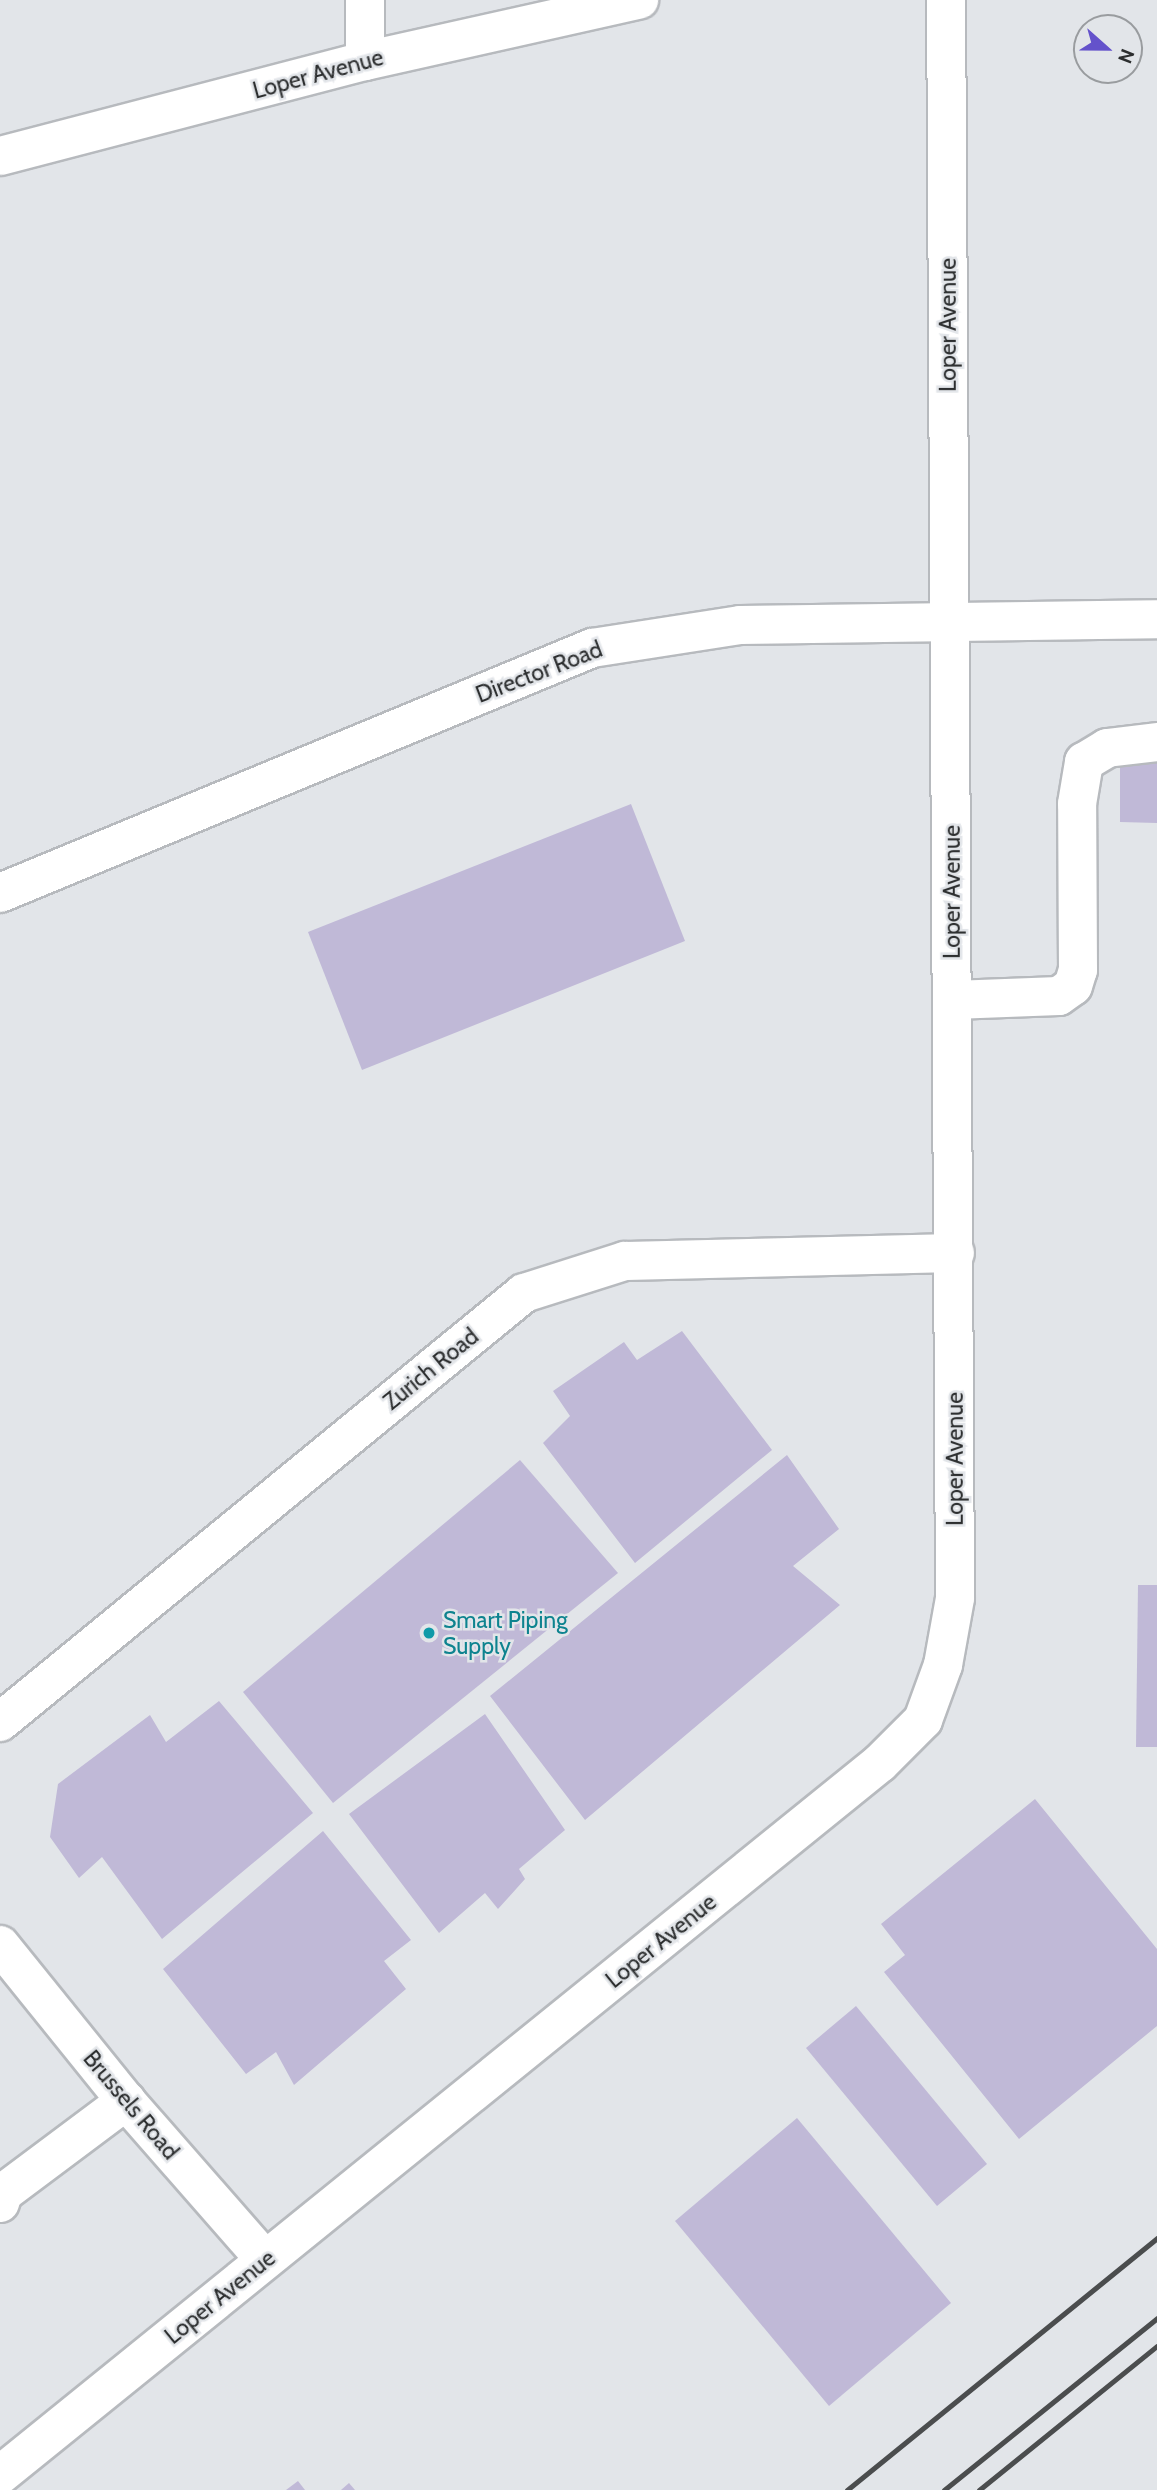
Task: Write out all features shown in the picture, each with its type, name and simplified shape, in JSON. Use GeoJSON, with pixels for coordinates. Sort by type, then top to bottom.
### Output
{"type":"FeatureCollection","features":[{"type":"Feature","properties":{"kind":"street"},"geometry":{"type":"LineString","coordinates":[[365,0],[365,61]]}},
{"type":"Feature","properties":{"kind":"street","name":"Loper Avenue"},"geometry":{"type":"LineString","coordinates":[[0,156],[365,61],[639,0]]}},
{"type":"Feature","properties":{"kind":"street","name":"Loper Avenue"},"geometry":{"type":"LineString","coordinates":[[0,2475],[880,1763],[923,1720],[943,1665],[955,1598],[946,0]]}},
{"type":"Feature","properties":{"kind":"street","name":"Director Road"},"geometry":{"type":"LineString","coordinates":[[0,893],[592,648],[740,625],[1157,620]]}},
{"type":"Feature","properties":{"kind":"street"},"geometry":{"type":"LineString","coordinates":[[953,1000],[1059,996],[1073,986],[1078,970],[1077,804],[1084,762],[1107,748],[1157,742]]}},
{"type":"Feature","properties":{"kind":"street","name":"Zurich Road"},"geometry":{"type":"LineString","coordinates":[[0,1722],[524,1293],[625,1261],[955,1253]]}},
{"type":"Feature","properties":{"kind":"street","name":"Brussels Road"},"geometry":{"type":"LineString","coordinates":[[0,1945],[125,2101],[265,2260]]}},
{"type":"Feature","properties":{"kind":"street"},"geometry":{"type":"LineString","coordinates":[[1,2195],[125,2101]]}},
{"type":"Feature","properties":{"kind":"building"},"geometry":{"type":"Polygon","coordinates":[[[1120,759],[1157,759],[1157,823],[1120,822],[1120,759]]]}},
{"type":"Feature","properties":{"kind":"building"},"geometry":{"type":"Polygon","coordinates":[[[631,804],[685,941],[362,1070],[308,932],[631,804]]]}},
{"type":"Feature","properties":{"kind":"building"},"geometry":{"type":"Polygon","coordinates":[[[682,1331],[772,1450],[635,1563],[543,1443],[570,1416],[553,1391],[624,1342],[637,1360],[682,1331]]]}},
{"type":"Feature","properties":{"kind":"building"},"geometry":{"type":"Polygon","coordinates":[[[787,1455],[839,1529],[793,1566],[840,1605],[585,1820],[490,1696],[787,1455]]]}},
{"type":"Feature","properties":{"kind":"building","name":"Smart Piping Supply"},"geometry":{"type":"Polygon","coordinates":[[[520,1460],[618,1573],[333,1803],[243,1692],[520,1460]]]}},
{"type":"Feature","properties":{"kind":"building"},"geometry":{"type":"Polygon","coordinates":[[[1138,1585],[1157,1585],[1157,1747],[1136,1747],[1138,1585]]]}},
{"type":"Feature","properties":{"kind":"building"},"geometry":{"type":"Polygon","coordinates":[[[219,1701],[313,1813],[162,1939],[102,1857],[79,1878],[50,1837],[58,1784],[150,1715],[166,1742],[219,1701]]]}},
{"type":"Feature","properties":{"kind":"building"},"geometry":{"type":"Polygon","coordinates":[[[485,1714],[565,1830],[519,1869],[525,1879],[498,1909],[485,1893],[439,1933],[349,1814],[485,1714]]]}},
{"type":"Feature","properties":{"kind":"building"},"geometry":{"type":"Polygon","coordinates":[[[1035,1799],[1157,1949],[1157,2026],[1019,2139],[884,1972],[905,1955],[881,1924],[1035,1799]]]}},
{"type":"Feature","properties":{"kind":"building"},"geometry":{"type":"Polygon","coordinates":[[[323,1831],[411,1940],[384,1961],[406,1989],[294,2085],[276,2052],[246,2074],[163,1969],[323,1831]]]}},
{"type":"Feature","properties":{"kind":"building"},"geometry":{"type":"Polygon","coordinates":[[[856,2006],[987,2164],[937,2206],[806,2048],[856,2006]]]}},
{"type":"Feature","properties":{"kind":"building"},"geometry":{"type":"Polygon","coordinates":[[[797,2118],[951,2303],[829,2406],[675,2221],[797,2118]]]}},
{"type":"Feature","properties":{"kind":"building"},"geometry":{"type":"Polygon","coordinates":[[[298,2481],[305,2490],[286,2490],[298,2481]]]}},
{"type":"Feature","properties":{"kind":"building"},"geometry":{"type":"Polygon","coordinates":[[[349,2483],[355,2490],[341,2490],[349,2483]]]}},
{"type":"Feature","properties":{"kind":"railway"},"geometry":{"type":"LineString","coordinates":[[847,2490],[1157,2238]]}},
{"type":"Feature","properties":{"kind":"railway"},"geometry":{"type":"LineString","coordinates":[[944,2490],[1157,2318]]}},
{"type":"Feature","properties":{"kind":"railway"},"geometry":{"type":"LineString","coordinates":[[979,2490],[1157,2346]]}},
{"type":"Feature","properties":{"kind":"place","name":"Smart Piping Supply"},"geometry":{"type":"Point","coordinates":[429,1633]}}]}
